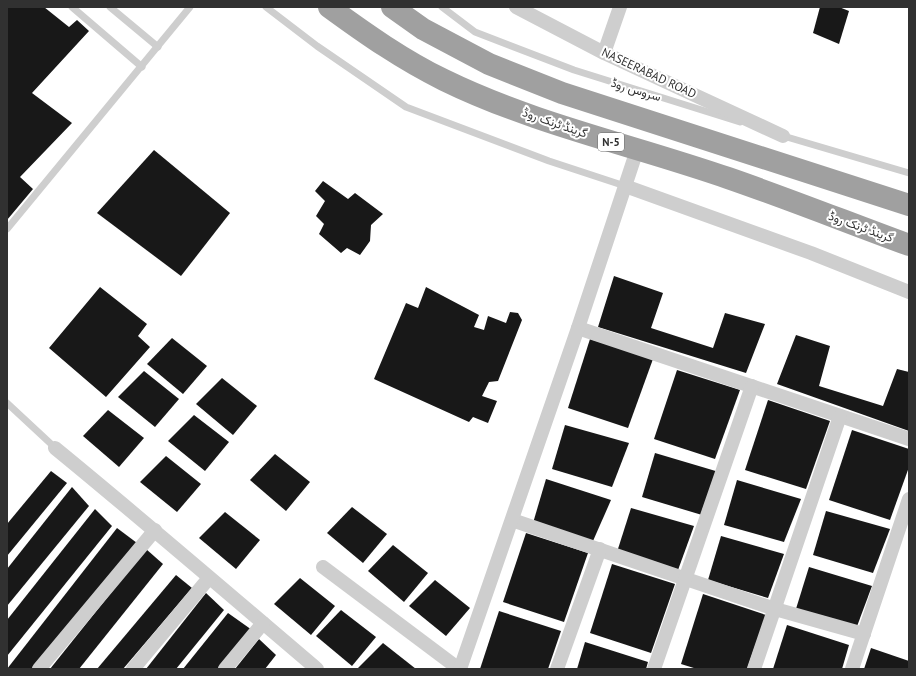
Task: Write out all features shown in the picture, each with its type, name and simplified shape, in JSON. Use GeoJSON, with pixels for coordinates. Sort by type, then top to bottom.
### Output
{"type":"FeatureCollection","features":[{"type":"Feature","properties":{"kind":"highway","name":"گرینڈ ٹرنک روڈ"},"geometry":{"type":"LineString","coordinates":[[329,7],[397,54],[443,80],[489,100],[587,134],[728,178],[909,245]]}},
{"type":"Feature","properties":{"kind":"highway"},"geometry":{"type":"LineString","coordinates":[[392,7],[423,29],[489,64],[562,93],[909,206]]}},
{"type":"Feature","properties":{"kind":"street","name":"NASEERABAD ROAD"},"geometry":{"type":"LineString","coordinates":[[516,7],[604,53],[783,136]]}},
{"type":"Feature","properties":{"kind":"street"},"geometry":{"type":"LineString","coordinates":[[604,53],[620,7]]}},
{"type":"Feature","properties":{"kind":"street"},"geometry":{"type":"LineString","coordinates":[[323,567],[459,669],[512,520],[638,150]]}},
{"type":"Feature","properties":{"kind":"street"},"geometry":{"type":"LineString","coordinates":[[625,186],[811,253],[909,292]]}},
{"type":"Feature","properties":{"kind":"street"},"geometry":{"type":"LineString","coordinates":[[578,328],[909,439]]}},
{"type":"Feature","properties":{"kind":"street"},"geometry":{"type":"LineString","coordinates":[[654,669],[752,386]]}},
{"type":"Feature","properties":{"kind":"street"},"geometry":{"type":"LineString","coordinates":[[754,669],[840,416]]}},
{"type":"Feature","properties":{"kind":"street"},"geometry":{"type":"LineString","coordinates":[[53,446],[155,530],[317,669]]}},
{"type":"Feature","properties":{"kind":"street"},"geometry":{"type":"LineString","coordinates":[[852,669],[909,499]]}},
{"type":"Feature","properties":{"kind":"street"},"geometry":{"type":"LineString","coordinates":[[512,520],[775,609],[864,634]]}},
{"type":"Feature","properties":{"kind":"street"},"geometry":{"type":"LineString","coordinates":[[39,669],[155,530]]}},
{"type":"Feature","properties":{"kind":"street"},"geometry":{"type":"LineString","coordinates":[[557,669],[600,549]]}},
{"type":"Feature","properties":{"kind":"street"},"geometry":{"type":"LineString","coordinates":[[133,669],[210,578]]}},
{"type":"Feature","properties":{"kind":"street"},"geometry":{"type":"LineString","coordinates":[[225,669],[263,623]]}},
{"type":"Feature","properties":{"kind":"lane"},"geometry":{"type":"LineString","coordinates":[[72,7],[142,67]]}},
{"type":"Feature","properties":{"kind":"lane"},"geometry":{"type":"LineString","coordinates":[[110,7],[158,46]]}},
{"type":"Feature","properties":{"kind":"lane"},"geometry":{"type":"LineString","coordinates":[[7,229],[190,7]]}},
{"type":"Feature","properties":{"kind":"lane"},"geometry":{"type":"LineString","coordinates":[[266,7],[317,46],[406,107],[549,161],[625,186]]}},
{"type":"Feature","properties":{"kind":"lane","name":"سروس روڈ"},"geometry":{"type":"LineString","coordinates":[[442,7],[475,32],[574,70],[783,136],[909,173]]}},
{"type":"Feature","properties":{"kind":"lane"},"geometry":{"type":"LineString","coordinates":[[7,403],[53,446]]}},
{"type":"Feature","properties":{"kind":"building"},"geometry":{"type":"Polygon","coordinates":[[[7,7],[44,7],[69,27],[77,20],[89,31],[32,93],[72,123],[20,177],[33,189],[7,220],[7,7]]]}},
{"type":"Feature","properties":{"kind":"building"},"geometry":{"type":"Polygon","coordinates":[[[820,7],[839,7],[849,11],[839,44],[813,33],[820,7]]]}},
{"type":"Feature","properties":{"kind":"building"},"geometry":{"type":"Polygon","coordinates":[[[154,150],[230,213],[181,276],[97,213],[154,150]]]}},
{"type":"Feature","properties":{"kind":"building"},"geometry":{"type":"Polygon","coordinates":[[[323,181],[348,199],[355,193],[383,214],[371,225],[370,241],[360,255],[347,248],[341,253],[319,234],[324,224],[316,216],[325,201],[315,191],[323,181]]]}},
{"type":"Feature","properties":{"kind":"building"},"geometry":{"type":"Polygon","coordinates":[[[614,276],[663,293],[651,328],[713,348],[725,313],[765,324],[746,373],[598,327],[614,276]]]}},
{"type":"Feature","properties":{"kind":"building"},"geometry":{"type":"Polygon","coordinates":[[[100,287],[147,324],[138,336],[150,347],[106,397],[49,348],[100,287]]]}},
{"type":"Feature","properties":{"kind":"building"},"geometry":{"type":"Polygon","coordinates":[[[426,287],[479,315],[474,327],[484,330],[488,316],[506,323],[510,312],[518,313],[522,320],[498,381],[489,382],[482,396],[497,401],[488,423],[473,417],[469,422],[374,379],[406,303],[418,308],[426,287]]]}},
{"type":"Feature","properties":{"kind":"building"},"geometry":{"type":"Polygon","coordinates":[[[796,335],[830,346],[819,386],[883,406],[897,369],[909,372],[909,431],[777,384],[796,335]]]}},
{"type":"Feature","properties":{"kind":"building"},"geometry":{"type":"Polygon","coordinates":[[[172,338],[207,366],[183,394],[147,364],[172,338]]]}},
{"type":"Feature","properties":{"kind":"building"},"geometry":{"type":"Polygon","coordinates":[[[590,339],[653,359],[628,428],[568,408],[590,339]]]}},
{"type":"Feature","properties":{"kind":"building"},"geometry":{"type":"Polygon","coordinates":[[[677,370],[740,390],[715,459],[654,439],[677,370]]]}},
{"type":"Feature","properties":{"kind":"building"},"geometry":{"type":"Polygon","coordinates":[[[144,371],[179,399],[155,427],[118,397],[144,371]]]}},
{"type":"Feature","properties":{"kind":"building"},"geometry":{"type":"Polygon","coordinates":[[[222,378],[257,406],[233,435],[196,404],[222,378]]]}},
{"type":"Feature","properties":{"kind":"building"},"geometry":{"type":"Polygon","coordinates":[[[768,400],[830,421],[806,489],[745,470],[768,400]]]}},
{"type":"Feature","properties":{"kind":"building"},"geometry":{"type":"Polygon","coordinates":[[[108,410],[144,438],[119,467],[83,436],[108,410]]]}},
{"type":"Feature","properties":{"kind":"building"},"geometry":{"type":"Polygon","coordinates":[[[194,415],[229,442],[205,471],[168,441],[194,415]]]}},
{"type":"Feature","properties":{"kind":"building"},"geometry":{"type":"Polygon","coordinates":[[[565,425],[629,443],[612,487],[552,469],[565,425]]]}},
{"type":"Feature","properties":{"kind":"building"},"geometry":{"type":"Polygon","coordinates":[[[852,430],[909,449],[909,467],[890,520],[829,500],[852,430]]]}},
{"type":"Feature","properties":{"kind":"building"},"geometry":{"type":"Polygon","coordinates":[[[655,453],[719,472],[702,515],[642,497],[655,453]]]}},
{"type":"Feature","properties":{"kind":"building"},"geometry":{"type":"Polygon","coordinates":[[[275,454],[310,482],[286,511],[250,480],[275,454]]]}},
{"type":"Feature","properties":{"kind":"building"},"geometry":{"type":"Polygon","coordinates":[[[166,456],[201,484],[177,512],[140,482],[166,456]]]}},
{"type":"Feature","properties":{"kind":"building"},"geometry":{"type":"Polygon","coordinates":[[[51,471],[67,483],[7,556],[7,524],[51,471]]]}},
{"type":"Feature","properties":{"kind":"building"},"geometry":{"type":"Polygon","coordinates":[[[546,479],[611,500],[593,541],[533,523],[546,479]]]}},
{"type":"Feature","properties":{"kind":"building"},"geometry":{"type":"Polygon","coordinates":[[[737,480],[801,499],[784,542],[724,525],[737,480]]]}},
{"type":"Feature","properties":{"kind":"building"},"geometry":{"type":"Polygon","coordinates":[[[72,487],[89,506],[7,606],[7,569],[72,487]]]}},
{"type":"Feature","properties":{"kind":"building"},"geometry":{"type":"Polygon","coordinates":[[[352,507],[387,534],[363,563],[327,533],[352,507]]]}},
{"type":"Feature","properties":{"kind":"building"},"geometry":{"type":"Polygon","coordinates":[[[631,508],[694,526],[678,570],[617,552],[631,508]]]}},
{"type":"Feature","properties":{"kind":"building"},"geometry":{"type":"Polygon","coordinates":[[[95,509],[112,526],[7,656],[7,620],[95,509]]]}},
{"type":"Feature","properties":{"kind":"building"},"geometry":{"type":"Polygon","coordinates":[[[826,511],[890,529],[873,573],[813,555],[826,511]]]}},
{"type":"Feature","properties":{"kind":"building"},"geometry":{"type":"Polygon","coordinates":[[[225,512],[260,540],[236,569],[199,538],[225,512]]]}},
{"type":"Feature","properties":{"kind":"building"},"geometry":{"type":"Polygon","coordinates":[[[117,528],[137,543],[32,669],[7,669],[117,528]]]}},
{"type":"Feature","properties":{"kind":"building"},"geometry":{"type":"Polygon","coordinates":[[[526,533],[588,553],[564,622],[503,602],[526,533]]]}},
{"type":"Feature","properties":{"kind":"building"},"geometry":{"type":"Polygon","coordinates":[[[721,536],[784,554],[768,598],[708,580],[721,536]]]}},
{"type":"Feature","properties":{"kind":"building"},"geometry":{"type":"Polygon","coordinates":[[[393,545],[428,573],[404,602],[368,571],[393,545]]]}},
{"type":"Feature","properties":{"kind":"building"},"geometry":{"type":"Polygon","coordinates":[[[146,549],[163,564],[79,669],[50,669],[146,549]]]}},
{"type":"Feature","properties":{"kind":"building"},"geometry":{"type":"Polygon","coordinates":[[[612,564],[675,584],[651,653],[590,633],[612,564]]]}},
{"type":"Feature","properties":{"kind":"building"},"geometry":{"type":"Polygon","coordinates":[[[809,567],[872,586],[856,629],[795,612],[809,567]]]}},
{"type":"Feature","properties":{"kind":"building"},"geometry":{"type":"Polygon","coordinates":[[[176,575],[192,588],[123,669],[97,669],[176,575]]]}},
{"type":"Feature","properties":{"kind":"building"},"geometry":{"type":"Polygon","coordinates":[[[300,578],[335,606],[311,635],[274,604],[300,578]]]}},
{"type":"Feature","properties":{"kind":"building"},"geometry":{"type":"Polygon","coordinates":[[[435,580],[470,608],[446,636],[409,606],[435,580]]]}},
{"type":"Feature","properties":{"kind":"building"},"geometry":{"type":"Polygon","coordinates":[[[206,593],[224,610],[176,669],[146,669],[206,593]]]}},
{"type":"Feature","properties":{"kind":"building"},"geometry":{"type":"Polygon","coordinates":[[[703,594],[766,615],[747,669],[697,669],[681,664],[703,594]]]}},
{"type":"Feature","properties":{"kind":"building"},"geometry":{"type":"Polygon","coordinates":[[[341,610],[376,637],[352,666],[316,636],[341,610]]]}},
{"type":"Feature","properties":{"kind":"building"},"geometry":{"type":"Polygon","coordinates":[[[499,611],[561,631],[548,669],[480,669],[499,611]]]}},
{"type":"Feature","properties":{"kind":"building"},"geometry":{"type":"Polygon","coordinates":[[[228,613],[252,630],[220,669],[183,669],[228,613]]]}},
{"type":"Feature","properties":{"kind":"building"},"geometry":{"type":"Polygon","coordinates":[[[787,625],[849,645],[842,669],[773,669],[787,625]]]}},
{"type":"Feature","properties":{"kind":"building"},"geometry":{"type":"Polygon","coordinates":[[[259,639],[276,655],[265,669],[235,669],[259,639]]]}},
{"type":"Feature","properties":{"kind":"building"},"geometry":{"type":"Polygon","coordinates":[[[585,642],[648,662],[646,669],[577,669],[585,642]]]}},
{"type":"Feature","properties":{"kind":"building"},"geometry":{"type":"Polygon","coordinates":[[[383,643],[416,669],[357,669],[383,643]]]}},
{"type":"Feature","properties":{"kind":"building"},"geometry":{"type":"Polygon","coordinates":[[[871,648],[909,661],[909,669],[864,669],[871,648]]]}}]}
